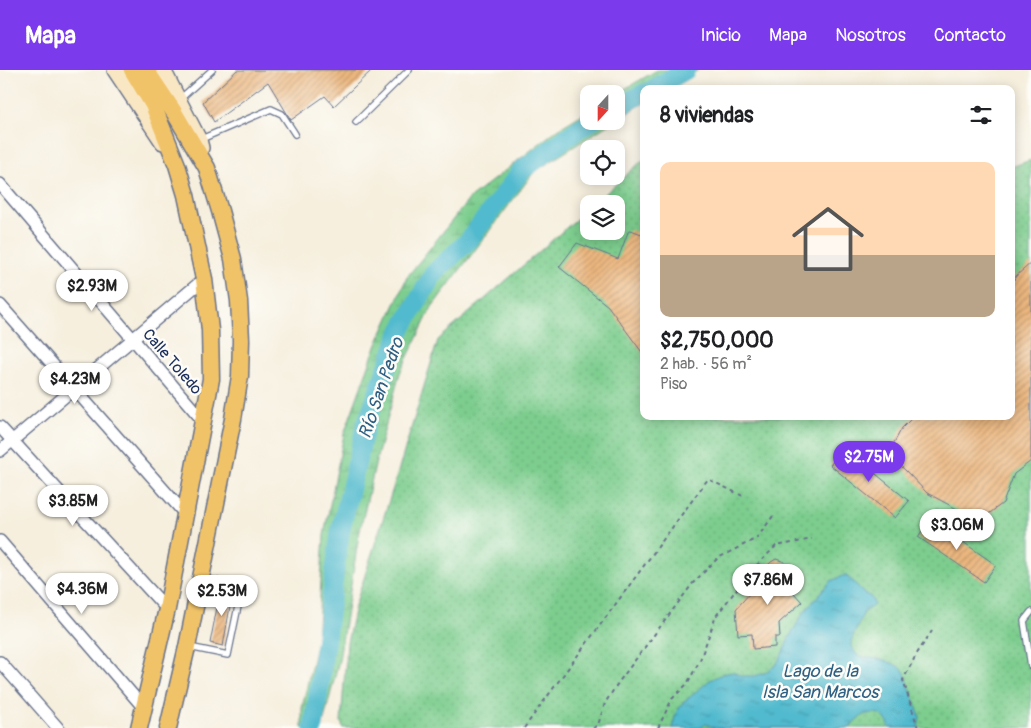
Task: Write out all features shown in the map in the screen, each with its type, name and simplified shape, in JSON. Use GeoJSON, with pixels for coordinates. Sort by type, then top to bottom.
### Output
{"type":"FeatureCollection","features":[{"type":"Feature","properties":{"kind":"main road"},"geometry":{"type":"LineString","coordinates":[[132,70],[153,105],[177,164],[186,195],[204,279],[210,330],[211,379],[186,515],[139,728]]}},
{"type":"Feature","properties":{"kind":"main road"},"geometry":{"type":"LineString","coordinates":[[146,70],[177,106],[206,167],[233,259],[239,300],[241,340],[240,376],[234,419],[187,647],[168,728]]}},
{"type":"Feature","properties":{"kind":"street"},"geometry":{"type":"LineString","coordinates":[[115,70],[177,164]]}},
{"type":"Feature","properties":{"kind":"street"},"geometry":{"type":"LineString","coordinates":[[167,73],[177,106],[199,140],[206,167]]}},
{"type":"Feature","properties":{"kind":"street","name":"Calle Toledo"},"geometry":{"type":"LineString","coordinates":[[0,184],[204,422]]}},
{"type":"Feature","properties":{"kind":"street"},"geometry":{"type":"LineString","coordinates":[[0,451],[204,279]]}},
{"type":"Feature","properties":{"kind":"street"},"geometry":{"type":"LineString","coordinates":[[0,305],[186,515]]}},
{"type":"Feature","properties":{"kind":"street"},"geometry":{"type":"LineString","coordinates":[[0,426],[166,609]]}},
{"type":"Feature","properties":{"kind":"street"},"geometry":{"type":"LineString","coordinates":[[0,541],[144,707]]}},
{"type":"Feature","properties":{"kind":"street"},"geometry":{"type":"LineString","coordinates":[[0,662],[58,728]]}},
{"type":"Feature","properties":{"kind":"lane"},"geometry":{"type":"LineString","coordinates":[[177,106],[212,70]]}},
{"type":"Feature","properties":{"kind":"lane"},"geometry":{"type":"LineString","coordinates":[[356,122],[409,70]]}},
{"type":"Feature","properties":{"kind":"lane"},"geometry":{"type":"LineString","coordinates":[[199,140],[271,109],[282,114],[295,134]]}},
{"type":"Feature","properties":{"kind":"lane"},"geometry":{"type":"LineString","coordinates":[[187,647],[228,655],[242,587],[201,578]]}},
{"type":"Feature","properties":{"kind":"lane"},"geometry":{"type":"LineString","coordinates":[[1031,612],[1024,621],[1031,666]]}},
{"type":"Feature","properties":{"kind":"path"},"geometry":{"type":"LineString","coordinates":[[524,728],[708,479],[746,497]]}},
{"type":"Feature","properties":{"kind":"path"},"geometry":{"type":"LineString","coordinates":[[593,728],[598,725],[605,703],[618,683],[693,583],[718,558],[757,538],[772,516]]}},
{"type":"Feature","properties":{"kind":"path"},"geometry":{"type":"LineString","coordinates":[[658,728],[672,699],[687,684],[700,660],[716,616],[750,572],[776,546],[812,539]]}},
{"type":"Feature","properties":{"kind":"path"},"geometry":{"type":"LineString","coordinates":[[918,728],[903,680],[916,655],[932,631]]}},
{"type":"Feature","properties":{"kind":"green space"},"geometry":{"type":"Polygon","coordinates":[[[657,70],[698,70],[674,85],[640,85],[640,105],[625,115],[625,89],[657,70]]]}},
{"type":"Feature","properties":{"kind":"green space"},"geometry":{"type":"Polygon","coordinates":[[[580,116],[580,130],[600,130],[584,140],[580,140],[580,143],[534,172],[432,307],[400,373],[377,457],[359,535],[339,660],[322,728],[302,728],[302,708],[317,641],[324,535],[344,434],[374,351],[407,277],[470,198],[558,129],[580,116]]]}},
{"type":"Feature","properties":{"kind":"green space"},"geometry":{"type":"Polygon","coordinates":[[[1031,160],[1031,728],[343,728],[341,722],[347,643],[355,606],[438,340],[580,216],[580,240],[625,240],[625,195],[604,195],[615,185],[625,185],[625,176],[640,163],[640,420],[1015,420],[1015,166],[1031,160]]]}},
{"type":"Feature","properties":{"kind":"water","name":"Lago de la Isla San Marcos"},"geometry":{"type":"Polygon","coordinates":[[[845,575],[864,594],[870,596],[874,605],[864,612],[851,641],[853,649],[858,656],[888,662],[904,671],[920,717],[918,728],[890,728],[883,716],[872,713],[859,718],[850,728],[715,728],[706,724],[700,728],[672,728],[676,713],[683,703],[710,680],[722,674],[733,672],[741,676],[755,676],[765,673],[776,665],[804,612],[831,581],[845,575]]]}},
{"type":"Feature","properties":{"kind":"building"},"geometry":{"type":"Polygon","coordinates":[[[237,70],[372,70],[334,106],[325,96],[291,120],[268,82],[214,122],[203,102],[237,70]]]}},
{"type":"Feature","properties":{"kind":"building"},"geometry":{"type":"Polygon","coordinates":[[[631,230],[640,233],[640,350],[608,306],[559,267],[577,243],[618,259],[628,232],[631,230]]]}},
{"type":"Feature","properties":{"kind":"building"},"geometry":{"type":"Polygon","coordinates":[[[1031,263],[1031,461],[1014,474],[1003,503],[978,522],[927,493],[888,454],[902,428],[910,420],[1015,420],[1016,276],[1031,263]]]}},
{"type":"Feature","properties":{"kind":"building"},"geometry":{"type":"Polygon","coordinates":[[[844,448],[909,501],[895,518],[830,465],[844,448]]]}},
{"type":"Feature","properties":{"kind":"building"},"geometry":{"type":"Polygon","coordinates":[[[930,519],[996,565],[984,582],[918,537],[930,519]]]}},
{"type":"Feature","properties":{"kind":"building"},"geometry":{"type":"Polygon","coordinates":[[[776,559],[785,562],[796,574],[785,583],[802,602],[779,623],[780,637],[775,637],[775,647],[753,649],[752,634],[738,635],[736,609],[763,578],[761,576],[764,569],[776,559]]]}},
{"type":"Feature","properties":{"kind":"building"},"geometry":{"type":"Polygon","coordinates":[[[221,587],[233,590],[223,646],[210,643],[221,587]]]}},
{"type":"Feature","properties":{"kind":"waterway","name":"Río San Pedro"},"geometry":{"type":"LineString","coordinates":[[660,85],[686,70]]}},
{"type":"Feature","properties":{"kind":"waterway","name":"Río San Pedro"},"geometry":{"type":"LineString","coordinates":[[625,103],[640,95]]}},
{"type":"Feature","properties":{"kind":"waterway","name":"Río San Pedro"},"geometry":{"type":"LineString","coordinates":[[313,728],[340,533],[366,424],[401,330],[434,273],[468,241],[522,170],[580,128]]}}]}
